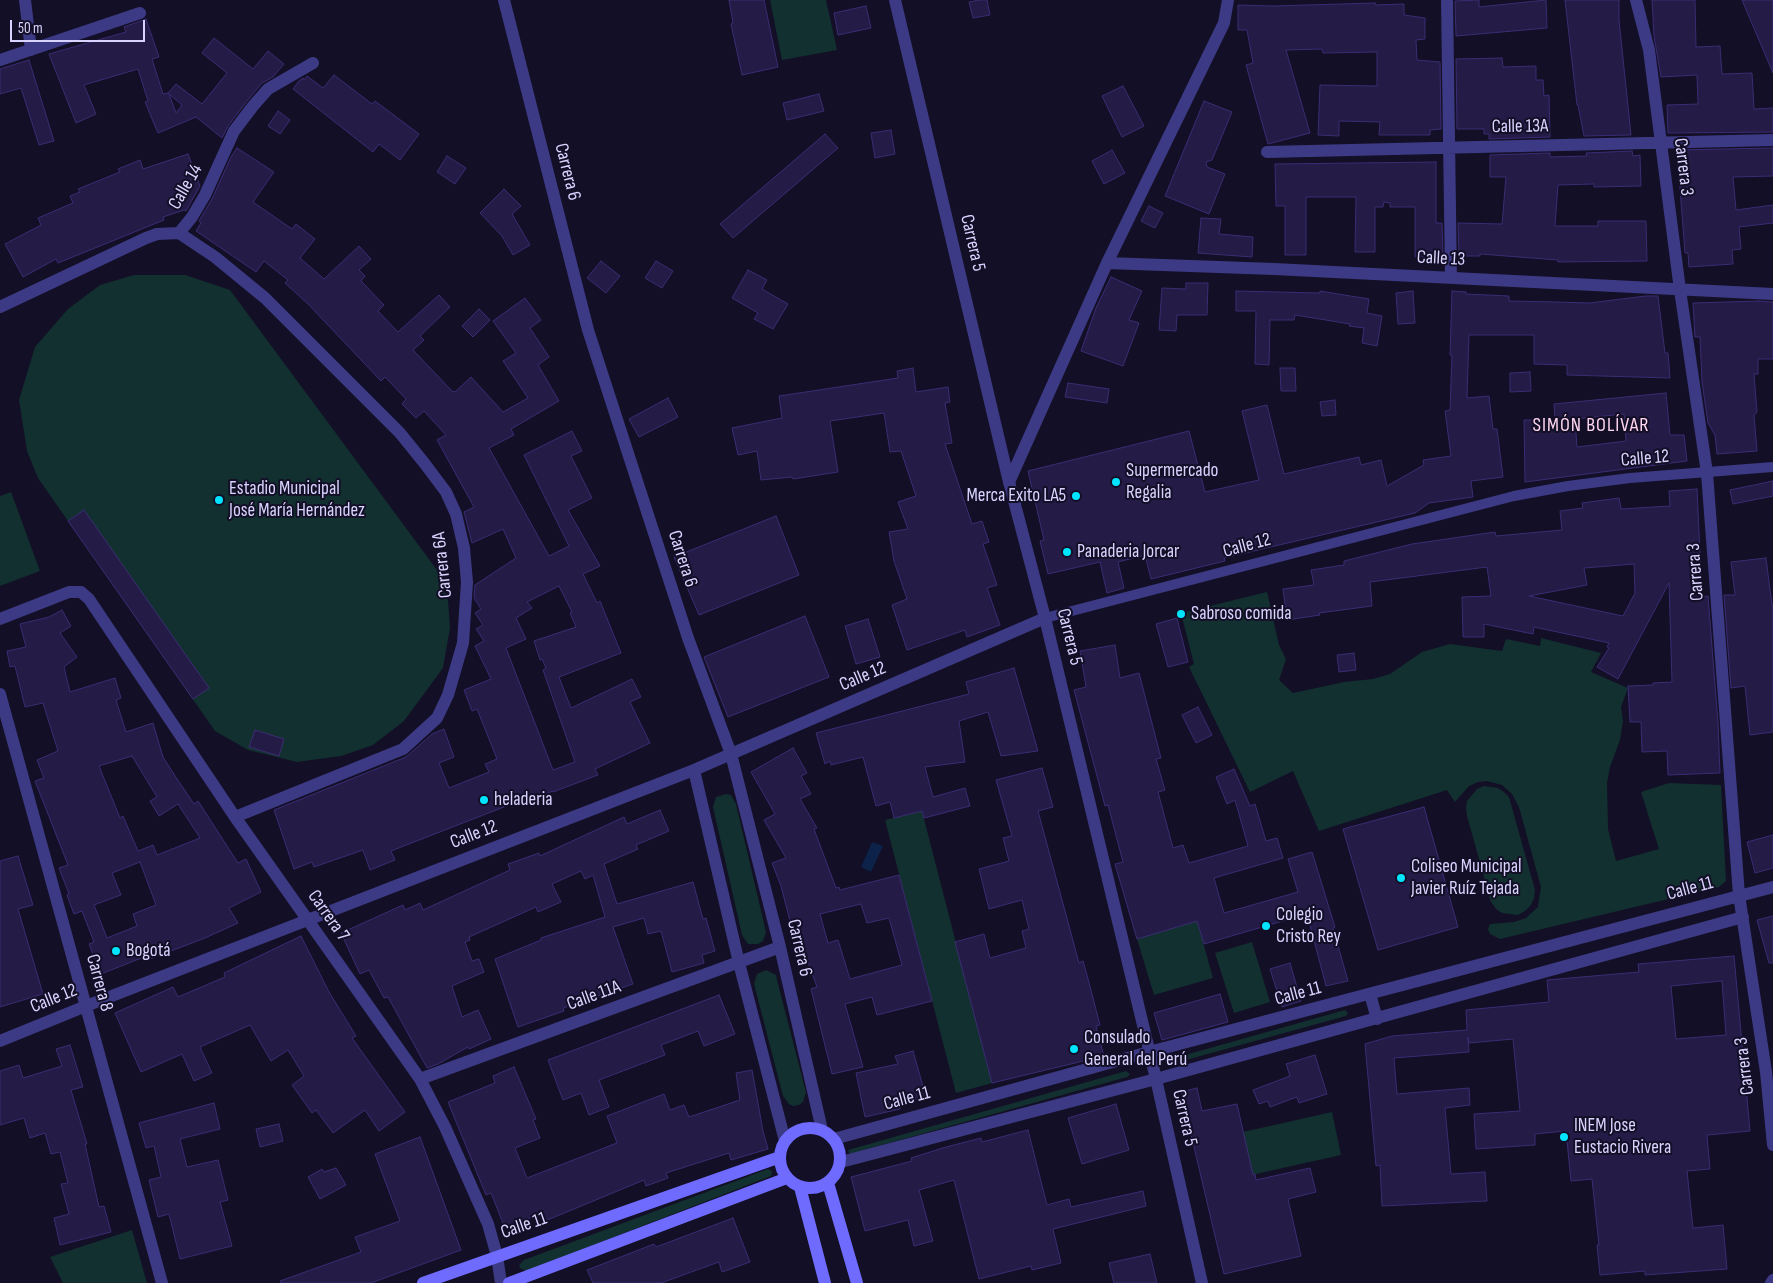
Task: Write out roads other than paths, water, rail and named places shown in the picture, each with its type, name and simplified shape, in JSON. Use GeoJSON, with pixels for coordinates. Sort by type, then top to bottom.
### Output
{"type":"FeatureCollection","features":[{"type":"Feature","properties":{"kind":"main road"},"geometry":{"type":"LineString","coordinates":[[814,1128],[822,1130],[834,1139],[840,1150],[841,1162],[837,1174],[828,1183],[810,1189],[800,1187],[787,1178],[783,1172],[780,1157],[781,1148],[785,1141],[798,1131],[814,1128]]}},
{"type":"Feature","properties":{"kind":"main road","name":"Calle 11"},"geometry":{"type":"LineString","coordinates":[[423,1283],[780,1157]]}},
{"type":"Feature","properties":{"kind":"main road"},"geometry":{"type":"LineString","coordinates":[[509,1283],[787,1178]]}},
{"type":"Feature","properties":{"kind":"main road"},"geometry":{"type":"LineString","coordinates":[[828,1183],[857,1283]]}},
{"type":"Feature","properties":{"kind":"main road"},"geometry":{"type":"LineString","coordinates":[[800,1187],[825,1283]]}},
{"type":"Feature","properties":{"kind":"street"},"geometry":{"type":"LineString","coordinates":[[25,0],[31,50]]}},
{"type":"Feature","properties":{"kind":"street","name":"Carrera 6"},"geometry":{"type":"LineString","coordinates":[[504,0],[588,330],[688,638],[731,754],[780,947],[822,1130]]}},
{"type":"Feature","properties":{"kind":"street","name":"Carrera 5"},"geometry":{"type":"LineString","coordinates":[[896,0],[1009,482],[1045,618],[1156,1079],[1202,1283]]}},
{"type":"Feature","properties":{"kind":"street"},"geometry":{"type":"LineString","coordinates":[[1009,482],[1107,263],[1224,23],[1228,0],[1235,0]]}},
{"type":"Feature","properties":{"kind":"street"},"geometry":{"type":"LineString","coordinates":[[1447,0],[1451,278]]}},
{"type":"Feature","properties":{"kind":"street","name":"Carrera 3"},"geometry":{"type":"LineString","coordinates":[[1636,0],[1650,50],[1680,290],[1707,473],[1739,895],[1766,1072],[1773,1145]]}},
{"type":"Feature","properties":{"kind":"street"},"geometry":{"type":"LineString","coordinates":[[0,60],[140,13]]}},
{"type":"Feature","properties":{"kind":"street","name":"Calle 14"},"geometry":{"type":"LineString","coordinates":[[0,307],[146,238],[157,234],[179,233],[192,217],[205,195],[234,131],[253,106],[268,89],[313,63]]}},
{"type":"Feature","properties":{"kind":"street","name":"Calle 13A"},"geometry":{"type":"LineString","coordinates":[[1267,152],[1773,140]]}},
{"type":"Feature","properties":{"kind":"street","name":"Carrera 6A"},"geometry":{"type":"LineString","coordinates":[[179,233],[215,257],[265,298],[400,433],[446,492],[456,514],[464,548],[467,582],[463,643],[448,695],[437,718],[402,749],[235,817]]}},
{"type":"Feature","properties":{"kind":"street","name":"Calle 13"},"geometry":{"type":"LineString","coordinates":[[1107,263],[1274,269],[1773,294]]}},
{"type":"Feature","properties":{"kind":"street","name":"Carrera 7"},"geometry":{"type":"LineString","coordinates":[[0,619],[69,592],[81,592],[88,599],[235,817],[420,1080],[446,1127],[488,1224],[497,1256],[501,1283]]}},
{"type":"Feature","properties":{"kind":"street","name":"Calle 12"},"geometry":{"type":"LineString","coordinates":[[0,1041],[694,770],[1045,618]]}},
{"type":"Feature","properties":{"kind":"street","name":"Carrera 8"},"geometry":{"type":"LineString","coordinates":[[0,694],[162,1283]]}},
{"type":"Feature","properties":{"kind":"street"},"geometry":{"type":"LineString","coordinates":[[694,770],[739,963],[785,1141]]}},
{"type":"Feature","properties":{"kind":"street","name":"Calle 11"},"geometry":{"type":"LineString","coordinates":[[834,1139],[1149,1052],[1773,887]]}},
{"type":"Feature","properties":{"kind":"street"},"geometry":{"type":"LineString","coordinates":[[841,1162],[1377,1019],[1743,917]]}},
{"type":"Feature","properties":{"kind":"street","name":"Calle 11A"},"geometry":{"type":"LineString","coordinates":[[420,1080],[780,947]]}},
{"type":"Feature","properties":{"kind":"street"},"geometry":{"type":"LineString","coordinates":[[1370,994],[1377,1019]]}},
{"type":"Feature","properties":{"kind":"lane","name":"Calle 12"},"geometry":{"type":"LineString","coordinates":[[1045,618],[1514,496],[1568,486],[1630,478],[1773,467]]}},
{"type":"Feature","properties":{"kind":"water"},"geometry":{"type":"Polygon","coordinates":[[[872,842],[883,846],[871,872],[861,867],[872,842]]]}},
{"type":"Feature","properties":{"kind":"place","name":"Supermercado Regalia"},"geometry":{"type":"Point","coordinates":[1116,482]}},
{"type":"Feature","properties":{"kind":"place","name":"Merca Exito LA5"},"geometry":{"type":"Point","coordinates":[1076,496]}},
{"type":"Feature","properties":{"kind":"place","name":"Estadio Municipal José María Hernández"},"geometry":{"type":"Point","coordinates":[219,500]}},
{"type":"Feature","properties":{"kind":"place","name":"Panaderia Jorcar"},"geometry":{"type":"Point","coordinates":[1067,552]}},
{"type":"Feature","properties":{"kind":"place","name":"Sabroso comida"},"geometry":{"type":"Point","coordinates":[1181,614]}},
{"type":"Feature","properties":{"kind":"place","name":"heladeria"},"geometry":{"type":"Point","coordinates":[484,800]}},
{"type":"Feature","properties":{"kind":"place","name":"Coliseo Municipal Javier Ruíz Tejada"},"geometry":{"type":"Point","coordinates":[1401,878]}},
{"type":"Feature","properties":{"kind":"place","name":"Colegio Cristo Rey"},"geometry":{"type":"Point","coordinates":[1266,926]}},
{"type":"Feature","properties":{"kind":"place","name":"Bogotá"},"geometry":{"type":"Point","coordinates":[116,951]}},
{"type":"Feature","properties":{"kind":"place","name":"Consulado General del Perú"},"geometry":{"type":"Point","coordinates":[1074,1049]}},
{"type":"Feature","properties":{"kind":"place","name":"INEM Jose Eustacio Rivera"},"geometry":{"type":"Point","coordinates":[1564,1137]}},
{"type":"Feature","properties":{"kind":"district","name":"SIMÓN BOLÍVAR"},"geometry":{"type":"Point","coordinates":[1591,426]}}]}
